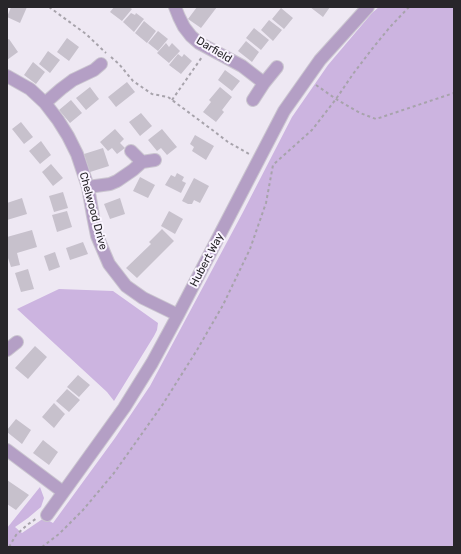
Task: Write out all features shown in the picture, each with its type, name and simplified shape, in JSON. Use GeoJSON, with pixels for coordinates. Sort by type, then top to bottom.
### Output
{"type":"FeatureCollection","features":[{"type":"Feature","properties":{"kind":"street","name":"Darfield"},"geometry":{"type":"LineString","coordinates":[[175,7],[184,27],[199,43],[242,66],[264,83]]}},
{"type":"Feature","properties":{"kind":"street","name":"Hubert Way"},"geometry":{"type":"LineString","coordinates":[[47,515],[124,408],[152,363],[284,111],[320,60],[368,7]]}},
{"type":"Feature","properties":{"kind":"street"},"geometry":{"type":"LineString","coordinates":[[253,100],[277,67]]}},
{"type":"Feature","properties":{"kind":"street"},"geometry":{"type":"LineString","coordinates":[[45,102],[73,80],[98,71]]}},
{"type":"Feature","properties":{"kind":"street","name":"Chelwood Drive"},"geometry":{"type":"LineString","coordinates":[[7,76],[30,89],[45,102],[68,136],[77,154],[88,187],[97,236],[109,264],[126,286],[143,298],[178,315]]}},
{"type":"Feature","properties":{"kind":"street"},"geometry":{"type":"LineString","coordinates":[[131,151],[142,162]]}},
{"type":"Feature","properties":{"kind":"street"},"geometry":{"type":"LineString","coordinates":[[88,187],[110,184],[117,181],[142,162],[155,160]]}},
{"type":"Feature","properties":{"kind":"street"},"geometry":{"type":"LineString","coordinates":[[7,350],[17,342]]}},
{"type":"Feature","properties":{"kind":"street"},"geometry":{"type":"LineString","coordinates":[[7,450],[63,492]]}},
{"type":"Feature","properties":{"kind":"path"},"geometry":{"type":"LineString","coordinates":[[50,7],[86,34],[119,64],[133,81],[152,94],[168,97],[228,142],[259,160]]}},
{"type":"Feature","properties":{"kind":"path"},"geometry":{"type":"LineString","coordinates":[[42,547],[59,534],[87,505],[114,473],[163,404],[197,350],[223,305],[250,249],[266,203],[273,165],[312,130],[372,48],[409,7]]}},
{"type":"Feature","properties":{"kind":"path"},"geometry":{"type":"LineString","coordinates":[[172,100],[208,48]]}},
{"type":"Feature","properties":{"kind":"path"},"geometry":{"type":"LineString","coordinates":[[307,79],[360,113],[376,119],[454,94]]}},
{"type":"Feature","properties":{"kind":"path"},"geometry":{"type":"LineString","coordinates":[[9,547],[16,535],[26,525],[39,516],[47,515]]}},
{"type":"Feature","properties":{"kind":"shaded area"},"geometry":{"type":"Polygon","coordinates":[[[379,7],[454,7],[454,547],[7,547],[7,528],[40,487],[44,498],[41,507],[15,527],[22,533],[44,518],[53,523],[115,438],[150,386],[292,117],[328,65],[372,13],[379,7]]]}},
{"type":"Feature","properties":{"kind":"shaded area"},"geometry":{"type":"Polygon","coordinates":[[[59,289],[113,291],[158,323],[154,336],[114,401],[107,392],[17,309],[59,289]]]}},
{"type":"Feature","properties":{"kind":"building"},"geometry":{"type":"Polygon","coordinates":[[[11,7],[27,7],[20,23],[7,17],[11,7]]]}},
{"type":"Feature","properties":{"kind":"building"},"geometry":{"type":"Polygon","coordinates":[[[114,7],[129,7],[132,9],[122,21],[110,12],[114,7]]]}},
{"type":"Feature","properties":{"kind":"building"},"geometry":{"type":"Polygon","coordinates":[[[197,7],[217,7],[201,28],[188,19],[197,7]]]}},
{"type":"Feature","properties":{"kind":"building"},"geometry":{"type":"Polygon","coordinates":[[[310,7],[330,7],[323,17],[310,7]]]}},
{"type":"Feature","properties":{"kind":"building"},"geometry":{"type":"Polygon","coordinates":[[[281,8],[293,18],[284,29],[272,19],[281,8]]]}},
{"type":"Feature","properties":{"kind":"building"},"geometry":{"type":"Polygon","coordinates":[[[131,13],[135,15],[136,13],[144,19],[134,32],[123,22],[131,13]]]}},
{"type":"Feature","properties":{"kind":"building"},"geometry":{"type":"Polygon","coordinates":[[[269,20],[282,30],[273,41],[261,30],[269,20]]]}},
{"type":"Feature","properties":{"kind":"building"},"geometry":{"type":"Polygon","coordinates":[[[144,21],[156,31],[147,43],[135,33],[144,21]]]}},
{"type":"Feature","properties":{"kind":"building"},"geometry":{"type":"Polygon","coordinates":[[[254,28],[269,40],[261,50],[246,38],[254,28]]]}},
{"type":"Feature","properties":{"kind":"building"},"geometry":{"type":"Polygon","coordinates":[[[158,31],[168,39],[158,51],[148,43],[158,31]]]}},
{"type":"Feature","properties":{"kind":"building"},"geometry":{"type":"Polygon","coordinates":[[[67,38],[79,47],[69,61],[57,52],[67,38]]]}},
{"type":"Feature","properties":{"kind":"building"},"geometry":{"type":"Polygon","coordinates":[[[9,39],[18,52],[7,60],[7,40],[9,39]]]}},
{"type":"Feature","properties":{"kind":"building"},"geometry":{"type":"Polygon","coordinates":[[[246,41],[259,52],[252,62],[238,51],[246,41]]]}},
{"type":"Feature","properties":{"kind":"building"},"geometry":{"type":"Polygon","coordinates":[[[166,43],[169,47],[172,43],[180,51],[169,63],[157,53],[166,43]]]}},
{"type":"Feature","properties":{"kind":"building"},"geometry":{"type":"Polygon","coordinates":[[[48,51],[60,60],[50,73],[39,64],[48,51]]]}},
{"type":"Feature","properties":{"kind":"building"},"geometry":{"type":"Polygon","coordinates":[[[178,54],[182,57],[184,54],[192,61],[181,74],[169,65],[178,54]]]}},
{"type":"Feature","properties":{"kind":"building"},"geometry":{"type":"Polygon","coordinates":[[[33,62],[45,72],[36,84],[24,75],[33,62]]]}},
{"type":"Feature","properties":{"kind":"building"},"geometry":{"type":"Polygon","coordinates":[[[225,70],[240,81],[232,91],[218,80],[225,70]]]}},
{"type":"Feature","properties":{"kind":"building"},"geometry":{"type":"Polygon","coordinates":[[[127,82],[135,92],[116,107],[108,97],[127,82]]]}},
{"type":"Feature","properties":{"kind":"building"},"geometry":{"type":"Polygon","coordinates":[[[90,87],[99,99],[86,110],[76,98],[90,87]]]}},
{"type":"Feature","properties":{"kind":"building"},"geometry":{"type":"Polygon","coordinates":[[[220,87],[232,97],[222,110],[224,112],[216,122],[203,112],[211,102],[209,100],[220,87]]]}},
{"type":"Feature","properties":{"kind":"building"},"geometry":{"type":"Polygon","coordinates":[[[71,100],[82,113],[70,123],[59,110],[71,100]]]}},
{"type":"Feature","properties":{"kind":"building"},"geometry":{"type":"Polygon","coordinates":[[[141,113],[152,126],[140,136],[129,122],[141,113]]]}},
{"type":"Feature","properties":{"kind":"building"},"geometry":{"type":"Polygon","coordinates":[[[21,122],[33,137],[24,144],[12,129],[21,122]]]}},
{"type":"Feature","properties":{"kind":"building"},"geometry":{"type":"Polygon","coordinates":[[[115,129],[124,139],[120,143],[125,148],[117,154],[112,148],[108,151],[100,142],[115,129]]]}},
{"type":"Feature","properties":{"kind":"building"},"geometry":{"type":"Polygon","coordinates":[[[162,129],[177,147],[167,155],[161,148],[157,151],[148,140],[162,129]]]}},
{"type":"Feature","properties":{"kind":"building"},"geometry":{"type":"Polygon","coordinates":[[[195,135],[214,146],[206,160],[192,151],[194,147],[190,144],[195,135]]]}},
{"type":"Feature","properties":{"kind":"building"},"geometry":{"type":"Polygon","coordinates":[[[41,141],[51,155],[40,164],[29,151],[41,141]]]}},
{"type":"Feature","properties":{"kind":"building"},"geometry":{"type":"Polygon","coordinates":[[[103,148],[109,166],[90,172],[84,154],[103,148]]]}},
{"type":"Feature","properties":{"kind":"building"},"geometry":{"type":"Polygon","coordinates":[[[51,164],[63,178],[53,186],[42,172],[51,164]]]}},
{"type":"Feature","properties":{"kind":"building"},"geometry":{"type":"Polygon","coordinates":[[[177,173],[184,177],[182,181],[186,183],[181,193],[165,185],[171,175],[175,177],[177,173]]]}},
{"type":"Feature","properties":{"kind":"building"},"geometry":{"type":"Polygon","coordinates":[[[140,177],[155,185],[148,198],[133,191],[140,177]]]}},
{"type":"Feature","properties":{"kind":"building"},"geometry":{"type":"Polygon","coordinates":[[[194,178],[209,186],[200,203],[194,200],[192,204],[188,204],[182,201],[194,178]]]}},
{"type":"Feature","properties":{"kind":"building"},"geometry":{"type":"Polygon","coordinates":[[[63,192],[68,208],[54,212],[49,196],[63,192]]]}},
{"type":"Feature","properties":{"kind":"building"},"geometry":{"type":"Polygon","coordinates":[[[22,198],[27,214],[7,220],[7,203],[22,198]]]}},
{"type":"Feature","properties":{"kind":"building"},"geometry":{"type":"Polygon","coordinates":[[[120,198],[125,214],[110,219],[104,204],[120,198]]]}},
{"type":"Feature","properties":{"kind":"building"},"geometry":{"type":"Polygon","coordinates":[[[67,211],[72,227],[57,232],[52,215],[67,211]]]}},
{"type":"Feature","properties":{"kind":"building"},"geometry":{"type":"Polygon","coordinates":[[[169,211],[183,219],[175,234],[161,226],[169,211]]]}},
{"type":"Feature","properties":{"kind":"building"},"geometry":{"type":"Polygon","coordinates":[[[162,229],[174,241],[137,278],[126,268],[151,244],[149,242],[162,229]]]}},
{"type":"Feature","properties":{"kind":"building"},"geometry":{"type":"Polygon","coordinates":[[[32,230],[37,247],[17,253],[20,265],[11,267],[7,255],[7,237],[32,230]]]}},
{"type":"Feature","properties":{"kind":"building"},"geometry":{"type":"Polygon","coordinates":[[[83,242],[88,254],[70,260],[66,248],[83,242]]]}},
{"type":"Feature","properties":{"kind":"building"},"geometry":{"type":"Polygon","coordinates":[[[55,252],[60,267],[49,271],[44,256],[55,252]]]}},
{"type":"Feature","properties":{"kind":"building"},"geometry":{"type":"Polygon","coordinates":[[[28,269],[34,289],[21,292],[15,273],[28,269]]]}},
{"type":"Feature","properties":{"kind":"building"},"geometry":{"type":"Polygon","coordinates":[[[35,346],[47,357],[28,379],[15,368],[35,346]]]}},
{"type":"Feature","properties":{"kind":"building"},"geometry":{"type":"Polygon","coordinates":[[[78,375],[90,385],[79,397],[67,387],[78,375]]]}},
{"type":"Feature","properties":{"kind":"building"},"geometry":{"type":"Polygon","coordinates":[[[67,389],[80,400],[69,412],[56,401],[67,389]]]}},
{"type":"Feature","properties":{"kind":"building"},"geometry":{"type":"Polygon","coordinates":[[[54,403],[65,414],[54,428],[42,417],[54,403]]]}},
{"type":"Feature","properties":{"kind":"building"},"geometry":{"type":"Polygon","coordinates":[[[16,419],[31,430],[22,444],[7,432],[16,419]]]}},
{"type":"Feature","properties":{"kind":"building"},"geometry":{"type":"Polygon","coordinates":[[[43,440],[58,452],[49,465],[33,453],[43,440]]]}},
{"type":"Feature","properties":{"kind":"building"},"geometry":{"type":"Polygon","coordinates":[[[7,480],[29,495],[16,510],[7,504],[7,480]]]}}]}
